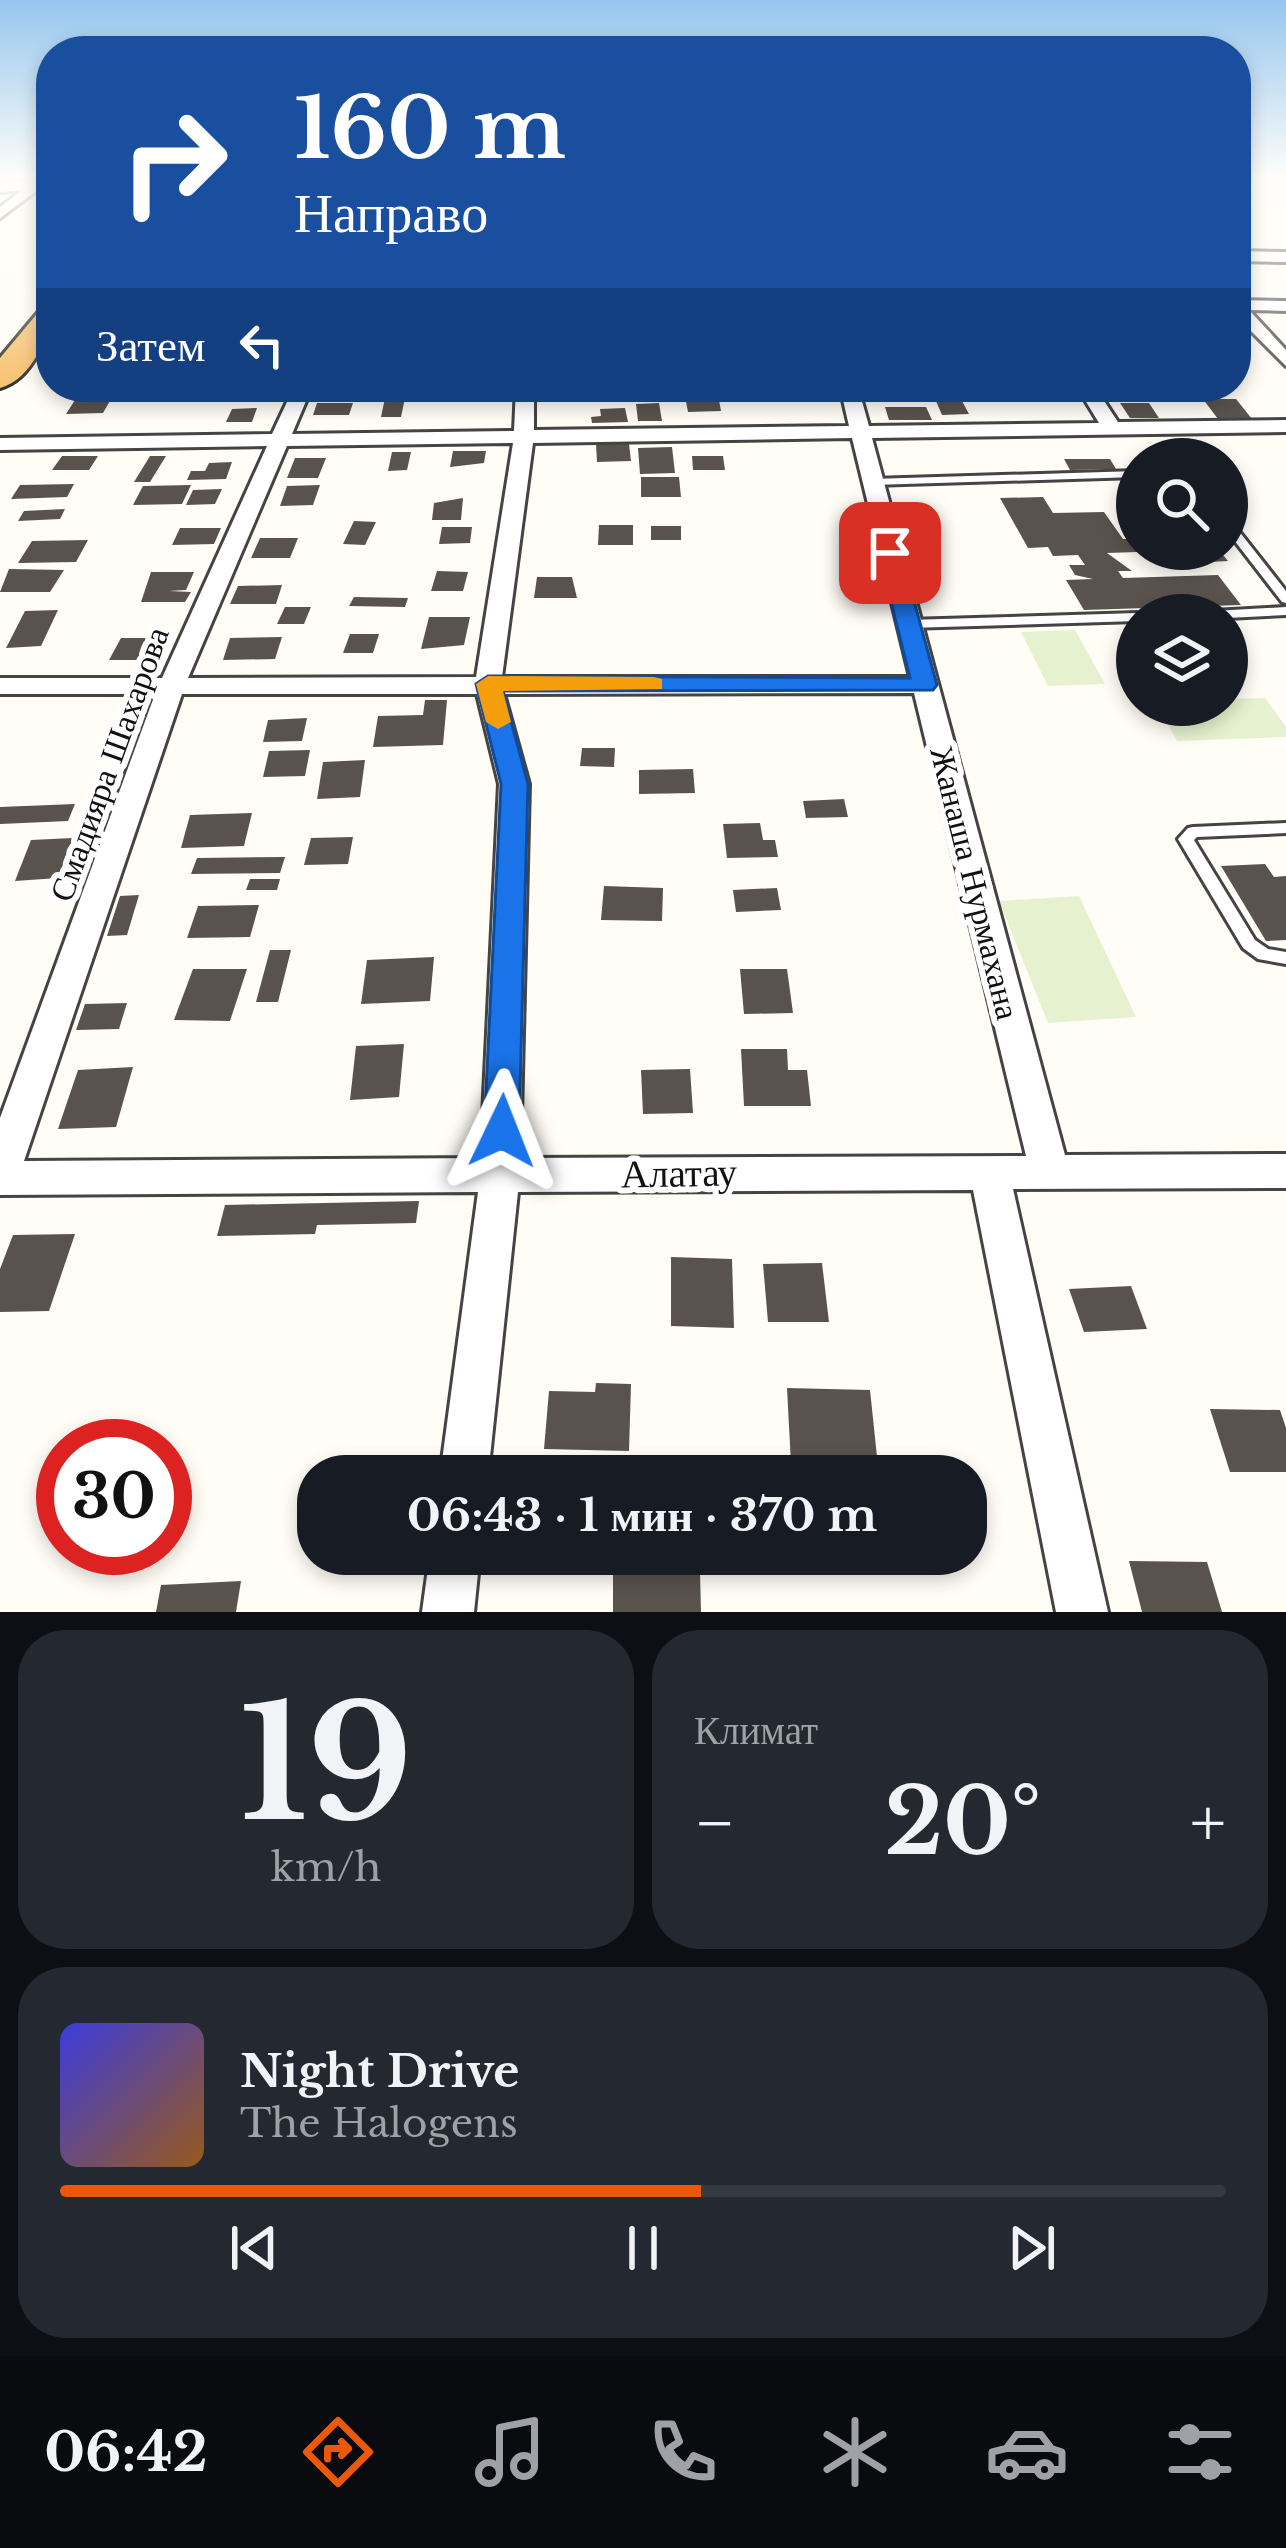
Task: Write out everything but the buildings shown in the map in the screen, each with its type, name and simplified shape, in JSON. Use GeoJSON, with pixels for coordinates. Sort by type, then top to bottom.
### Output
{"type":"FeatureCollection","features":[{"type":"Feature","properties":{"kind":"highway"},"geometry":{"type":"LineString","coordinates":[[0,378],[36,334]]}},
{"type":"Feature","properties":{"kind":"street"},"geometry":{"type":"LineString","coordinates":[[1251,256],[1286,256]]}},
{"type":"Feature","properties":{"kind":"street"},"geometry":{"type":"LineString","coordinates":[[1251,306],[1286,306]]}},
{"type":"Feature","properties":{"kind":"street"},"geometry":{"type":"LineString","coordinates":[[1251,322],[1286,361]]}},
{"type":"Feature","properties":{"kind":"street","name":"Смадияра Шахарова"},"geometry":{"type":"LineString","coordinates":[[0,1175],[173,682],[298,402]]}},
{"type":"Feature","properties":{"kind":"street"},"geometry":{"type":"LineString","coordinates":[[467,1455],[500,1174],[514,784],[488,684],[524,437],[525,402]]}},
{"type":"Feature","properties":{"kind":"street","name":"Жанаша Нурмахана"},"geometry":{"type":"LineString","coordinates":[[852,402],[1049,1169]]}},
{"type":"Feature","properties":{"kind":"street"},"geometry":{"type":"LineString","coordinates":[[1096,402],[1112,428]]}},
{"type":"Feature","properties":{"kind":"street"},"geometry":{"type":"LineString","coordinates":[[0,444],[860,436],[1286,426]]}},
{"type":"Feature","properties":{"kind":"street"},"geometry":{"type":"LineString","coordinates":[[0,686],[173,682],[924,685]]}},
{"type":"Feature","properties":{"kind":"street"},"geometry":{"type":"LineString","coordinates":[[989,1169],[1082,1612]]}},
{"type":"Feature","properties":{"kind":"street","name":"Алатау"},"geometry":{"type":"LineString","coordinates":[[0,1175],[1286,1171]]}},
{"type":"Feature","properties":{"kind":"street"},"geometry":{"type":"LineString","coordinates":[[448,1612],[452,1575]]}},
{"type":"Feature","properties":{"kind":"lane"},"geometry":{"type":"LineString","coordinates":[[872,482],[1116,475]]}},
{"type":"Feature","properties":{"kind":"lane"},"geometry":{"type":"LineString","coordinates":[[1248,550],[1286,599]]}},
{"type":"Feature","properties":{"kind":"lane"},"geometry":{"type":"LineString","coordinates":[[1248,613],[1286,610]]}},
{"type":"Feature","properties":{"kind":"lane"},"geometry":{"type":"LineString","coordinates":[[908,624],[1116,618]]}},
{"type":"Feature","properties":{"kind":"lane"},"geometry":{"type":"LineString","coordinates":[[1286,828],[1192,832],[1186,839],[1249,944],[1264,955],[1286,958]]}},
{"type":"Feature","properties":{"kind":"green space"},"geometry":{"type":"Polygon","coordinates":[[[1075,630],[1105,684],[1048,686],[1021,632],[1075,630]]]}},
{"type":"Feature","properties":{"kind":"green space"},"geometry":{"type":"Polygon","coordinates":[[[1248,698],[1265,698],[1286,727],[1286,737],[1177,741],[1169,726],[1248,726],[1248,698]]]}},
{"type":"Feature","properties":{"kind":"green space"},"geometry":{"type":"Polygon","coordinates":[[[1079,896],[1136,1017],[1048,1023],[999,901],[1079,896]]]}},
{"type":"Feature","properties":{"kind":"slow traffic"},"geometry":{"type":"LineString","coordinates":[[498,722],[488,684],[654,684]]}},
{"type":"Feature","properties":{"kind":"route"},"geometry":{"type":"LineString","coordinates":[[502,1131],[514,784],[488,684],[924,685],[890,553]]}}]}
